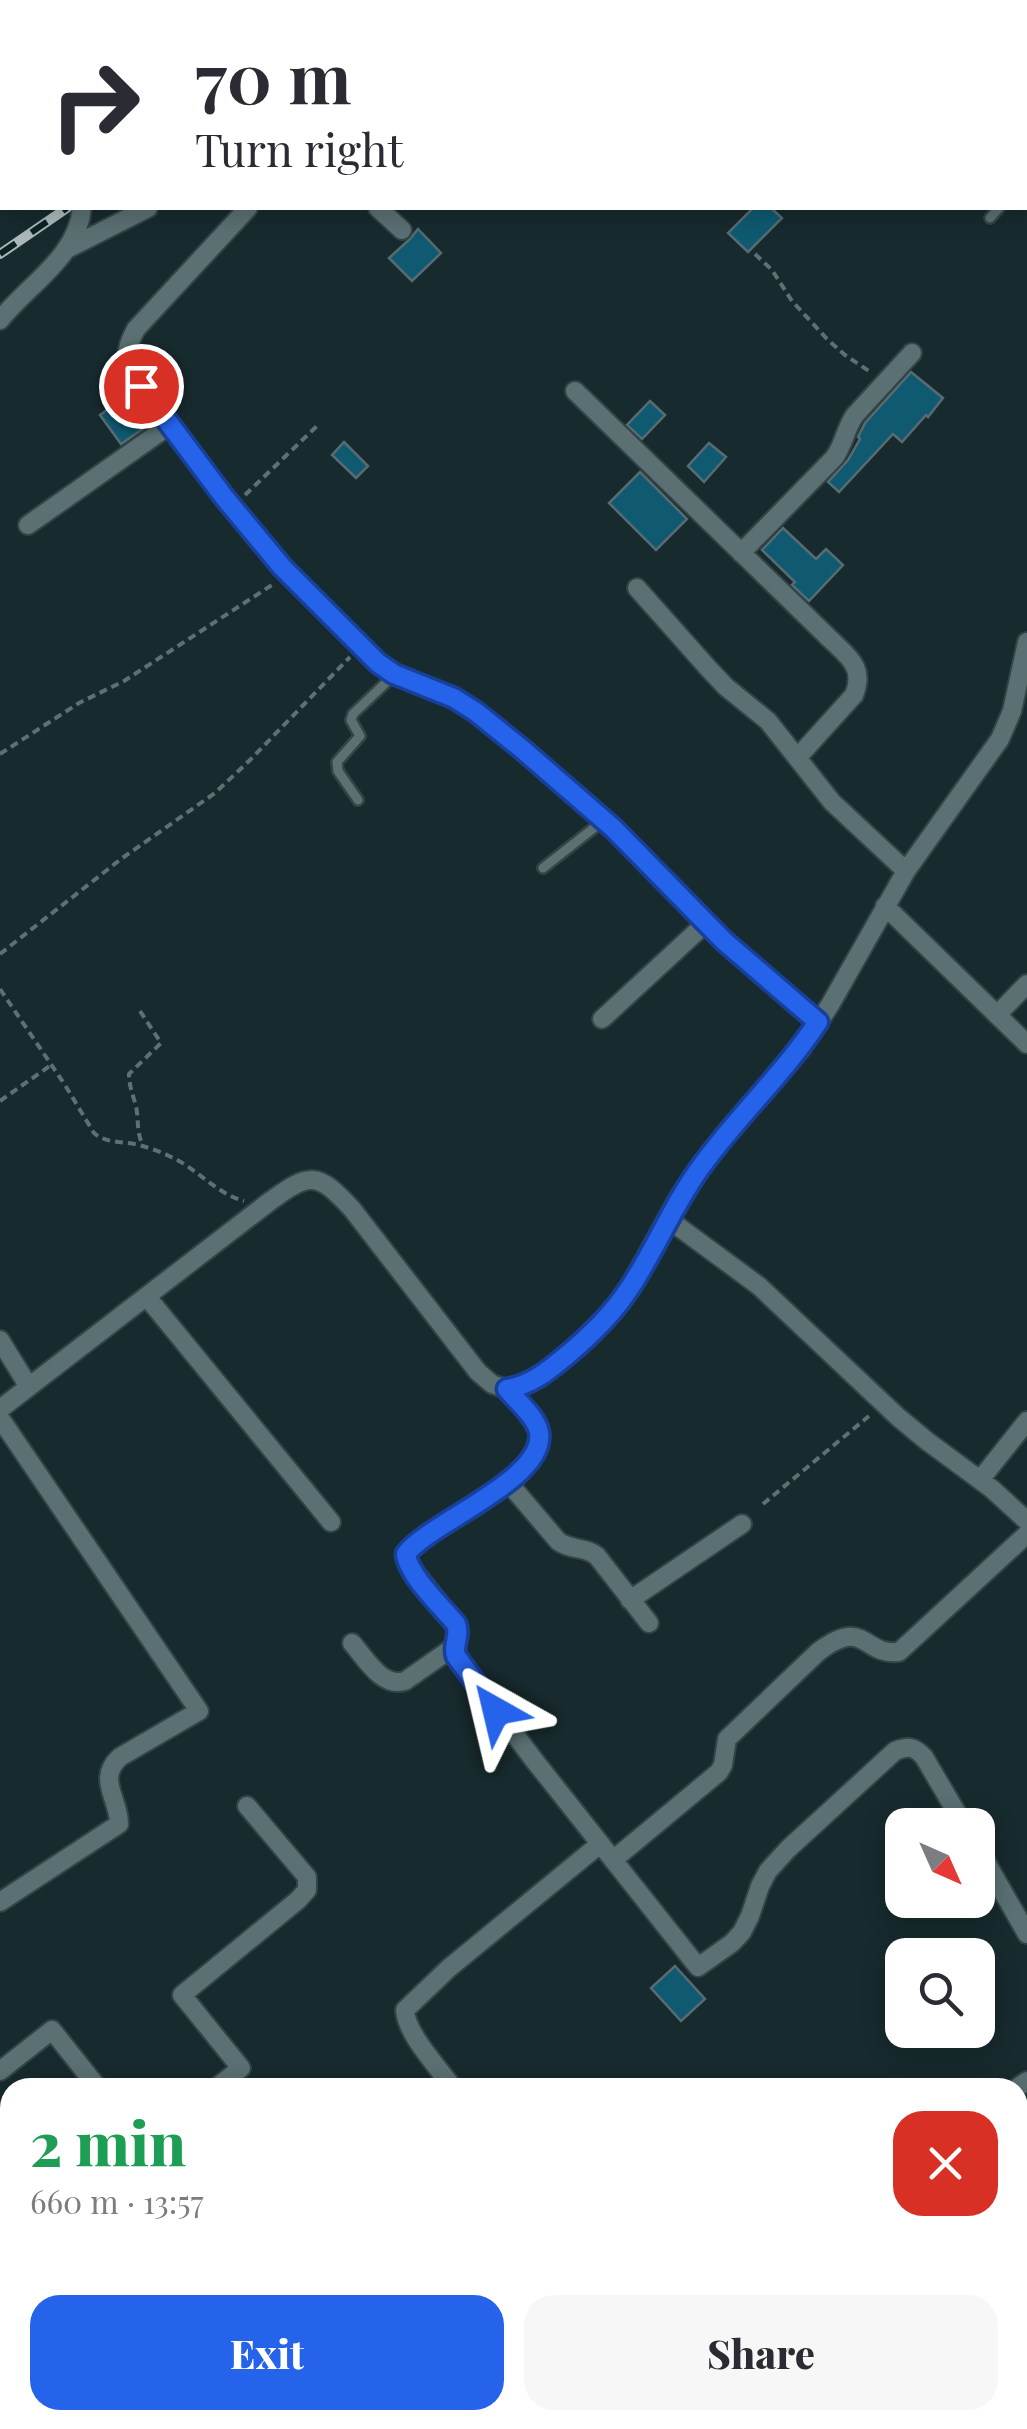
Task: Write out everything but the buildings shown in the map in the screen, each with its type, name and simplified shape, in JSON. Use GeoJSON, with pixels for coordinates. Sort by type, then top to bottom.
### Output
{"type":"FeatureCollection","features":[{"type":"Feature","properties":{"kind":"street"},"geometry":{"type":"LineString","coordinates":[[0,320],[68,249],[78,231],[82,210]]}},
{"type":"Feature","properties":{"kind":"street"},"geometry":{"type":"LineString","coordinates":[[68,249],[144,210]]}},
{"type":"Feature","properties":{"kind":"street"},"geometry":{"type":"LineString","coordinates":[[246,210],[136,329],[126,356],[130,370],[232,508],[288,573],[360,646],[394,674],[454,698],[476,712],[604,820],[706,923],[818,1022]]}},
{"type":"Feature","properties":{"kind":"street"},"geometry":{"type":"LineString","coordinates":[[380,210],[402,230]]}},
{"type":"Feature","properties":{"kind":"street"},"geometry":{"type":"LineString","coordinates":[[741,553],[834,458],[848,423],[912,353]]}},
{"type":"Feature","properties":{"kind":"street"},"geometry":{"type":"LineString","coordinates":[[575,390],[858,670],[854,695],[798,757]]}},
{"type":"Feature","properties":{"kind":"street"},"geometry":{"type":"LineString","coordinates":[[28,525],[170,424]]}},
{"type":"Feature","properties":{"kind":"street"},"geometry":{"type":"LineString","coordinates":[[637,588],[708,668],[768,721],[832,802],[906,871]]}},
{"type":"Feature","properties":{"kind":"street"},"geometry":{"type":"LineString","coordinates":[[0,1409],[264,1205],[307,1179],[334,1188],[478,1372],[492,1384],[507,1389],[523,1386],[540,1376],[606,1320],[628,1290],[679,1197],[818,1022],[906,871],[1000,739],[1012,710],[1027,642]]}},
{"type":"Feature","properties":{"kind":"street"},"geometry":{"type":"LineString","coordinates":[[884,906],[1027,1044]]}},
{"type":"Feature","properties":{"kind":"street"},"geometry":{"type":"LineString","coordinates":[[602,1020],[706,923]]}},
{"type":"Feature","properties":{"kind":"street"},"geometry":{"type":"LineString","coordinates":[[997,1015],[1027,984]]}},
{"type":"Feature","properties":{"kind":"street"},"geometry":{"type":"LineString","coordinates":[[668,1219],[759,1286],[926,1441],[1006,1500],[1027,1521]]}},
{"type":"Feature","properties":{"kind":"street"},"geometry":{"type":"LineString","coordinates":[[147,1297],[332,1522]]}},
{"type":"Feature","properties":{"kind":"street"},"geometry":{"type":"LineString","coordinates":[[0,1340],[30,1387]]}},
{"type":"Feature","properties":{"kind":"street"},"geometry":{"type":"LineString","coordinates":[[507,1389],[536,1424],[540,1434],[538,1448],[508,1481],[419,1540],[406,1554],[406,1561],[456,1624],[456,1656],[470,1677],[698,1967],[742,1932],[768,1871],[788,1848],[895,1751],[907,1746],[916,1749],[954,1808]]}},
{"type":"Feature","properties":{"kind":"street"},"geometry":{"type":"LineString","coordinates":[[0,1418],[199,1711],[112,1765],[109,1783],[119,1824],[0,1902]]}},
{"type":"Feature","properties":{"kind":"street"},"geometry":{"type":"LineString","coordinates":[[980,1480],[1027,1422]]}},
{"type":"Feature","properties":{"kind":"street"},"geometry":{"type":"LineString","coordinates":[[508,1481],[566,1548],[590,1550],[597,1556],[649,1623]]}},
{"type":"Feature","properties":{"kind":"street"},"geometry":{"type":"LineString","coordinates":[[630,1600],[742,1524]]}},
{"type":"Feature","properties":{"kind":"street"},"geometry":{"type":"LineString","coordinates":[[613,1860],[719,1772],[727,1739],[818,1652],[832,1641],[856,1637],[889,1653],[899,1652],[1027,1534]]}},
{"type":"Feature","properties":{"kind":"street"},"geometry":{"type":"LineString","coordinates":[[352,1643],[383,1678],[397,1684],[455,1646]]}},
{"type":"Feature","properties":{"kind":"street"},"geometry":{"type":"LineString","coordinates":[[228,2078],[240,2068],[182,1995],[307,1890],[307,1877],[247,1806]]}},
{"type":"Feature","properties":{"kind":"street"},"geometry":{"type":"LineString","coordinates":[[447,2078],[410,2029],[404,2010],[448,1968],[600,1844]]}},
{"type":"Feature","properties":{"kind":"street"},"geometry":{"type":"LineString","coordinates":[[995,1878],[1027,1934]]}},
{"type":"Feature","properties":{"kind":"street"},"geometry":{"type":"LineString","coordinates":[[0,2071],[52,2030],[90,2078]]}},
{"type":"Feature","properties":{"kind":"lane"},"geometry":{"type":"LineString","coordinates":[[990,218],[997,210]]}},
{"type":"Feature","properties":{"kind":"lane"},"geometry":{"type":"LineString","coordinates":[[358,800],[342,778],[337,762],[360,736],[352,714],[394,674]]}},
{"type":"Feature","properties":{"kind":"lane"},"geometry":{"type":"LineString","coordinates":[[544,868],[604,820]]}},
{"type":"Feature","properties":{"kind":"path"},"geometry":{"type":"LineString","coordinates":[[755,254],[826,339],[883,385]]}},
{"type":"Feature","properties":{"kind":"path"},"geometry":{"type":"LineString","coordinates":[[232,508],[318,426]]}},
{"type":"Feature","properties":{"kind":"path"},"geometry":{"type":"LineString","coordinates":[[0,754],[80,702],[124,681],[288,573]]}},
{"type":"Feature","properties":{"kind":"path"},"geometry":{"type":"LineString","coordinates":[[0,954],[121,859],[215,793],[360,646]]}},
{"type":"Feature","properties":{"kind":"path"},"geometry":{"type":"LineString","coordinates":[[0,989],[101,1139],[143,1146],[187,1165],[223,1194],[264,1205]]}},
{"type":"Feature","properties":{"kind":"path"},"geometry":{"type":"LineString","coordinates":[[140,1010],[161,1043],[128,1074],[143,1146]]}},
{"type":"Feature","properties":{"kind":"path"},"geometry":{"type":"LineString","coordinates":[[0,1102],[51,1065]]}},
{"type":"Feature","properties":{"kind":"path"},"geometry":{"type":"LineString","coordinates":[[763,1504],[884,1403]]}},
{"type":"Feature","properties":{"kind":"railway"},"geometry":{"type":"LineString","coordinates":[[0,254],[64,210]]}},
{"type":"Feature","properties":{"kind":"route"},"geometry":{"type":"LineString","coordinates":[[141,386],[250,530],[378,663],[476,712],[563,782],[724,941],[818,1022],[679,1197],[628,1290],[606,1320],[540,1376],[523,1386],[507,1389],[540,1434],[530,1461],[473,1506],[419,1540],[406,1554],[412,1570],[456,1624],[456,1656],[496,1711]]}}]}
